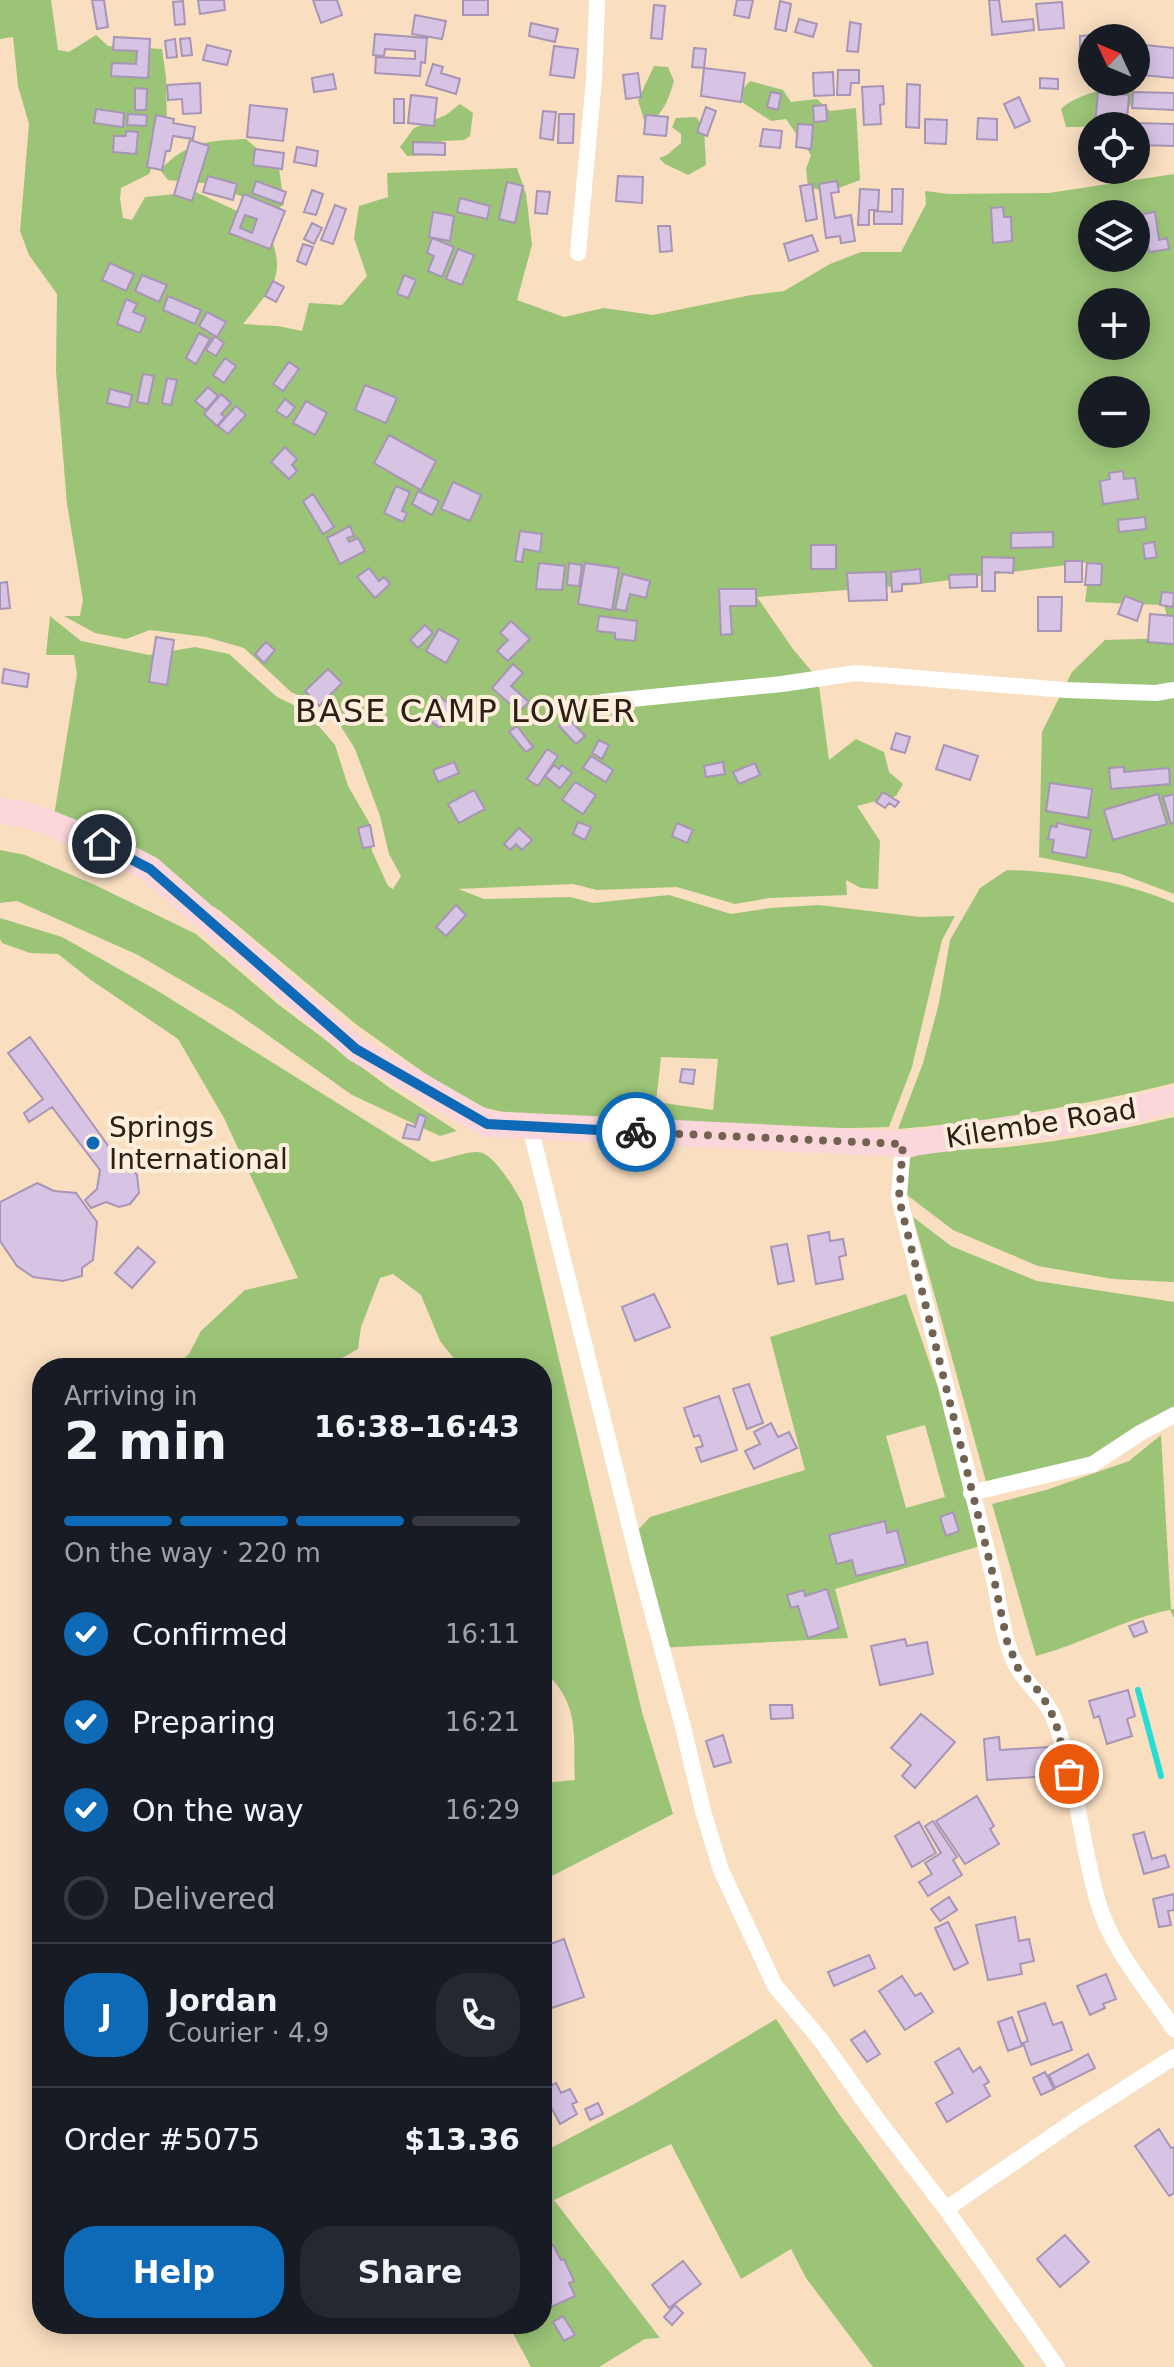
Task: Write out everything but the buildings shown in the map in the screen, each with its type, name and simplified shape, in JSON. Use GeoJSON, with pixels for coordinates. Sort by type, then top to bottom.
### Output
{"type":"FeatureCollection","features":[{"type":"Feature","properties":{"kind":"main road","name":"Kilembe Road"},"geometry":{"type":"LineString","coordinates":[[0,811],[29,815],[102,844],[150,869],[356,1049],[487,1124],[903,1144],[1108,1117],[1174,1099]]}},
{"type":"Feature","properties":{"kind":"street"},"geometry":{"type":"LineString","coordinates":[[578,253],[594,79],[597,0]]}},
{"type":"Feature","properties":{"kind":"street"},"geometry":{"type":"LineString","coordinates":[[602,702],[752,688],[856,673],[1065,690],[1156,693],[1174,690]]}},
{"type":"Feature","properties":{"kind":"street"},"geometry":{"type":"LineString","coordinates":[[530,1127],[638,1559],[721,1870],[775,1986],[820,2039],[946,2209],[1057,2367]]}},
{"type":"Feature","properties":{"kind":"street"},"geometry":{"type":"LineString","coordinates":[[903,1144],[899,1197],[1007,1641],[1018,1668],[1042,1695],[1055,1720],[1097,1901],[1121,1951],[1174,2029]]}},
{"type":"Feature","properties":{"kind":"street"},"geometry":{"type":"LineString","coordinates":[[971,1493],[1093,1464],[1174,1415]]}},
{"type":"Feature","properties":{"kind":"street"},"geometry":{"type":"LineString","coordinates":[[946,2209],[1174,2057]]}},
{"type":"Feature","properties":{"kind":"green space"},"geometry":{"type":"Polygon","coordinates":[[[0,0],[51,0],[58,50],[69,52],[96,35],[108,46],[162,49],[167,129],[149,174],[121,188],[123,218],[132,220],[145,197],[196,192],[237,211],[247,199],[213,184],[168,180],[160,170],[180,153],[199,144],[246,139],[279,168],[284,204],[266,220],[276,254],[276,276],[243,324],[302,331],[309,303],[342,305],[367,276],[354,238],[359,206],[388,197],[387,173],[517,168],[526,194],[532,245],[517,300],[564,317],[604,308],[653,315],[784,291],[830,264],[861,252],[901,252],[926,204],[925,191],[949,194],[1049,193],[1108,184],[1150,184],[1150,178],[1174,174],[1174,894],[1121,874],[1039,857],[1042,732],[1072,672],[1105,640],[1173,638],[1164,605],[1085,602],[1090,562],[911,585],[757,597],[818,679],[829,760],[856,739],[884,752],[889,772],[903,784],[896,796],[857,806],[880,841],[878,889],[861,888],[846,880],[847,895],[769,898],[735,904],[677,887],[597,890],[573,884],[458,889],[484,899],[570,897],[593,903],[669,895],[731,914],[819,905],[920,917],[955,916],[942,940],[912,1067],[889,1127],[654,1134],[557,1125],[482,1107],[430,1077],[357,1025],[219,910],[161,878],[51,834],[77,674],[74,655],[46,655],[50,616],[81,641],[149,655],[195,647],[229,654],[277,697],[306,711],[335,745],[348,786],[369,822],[372,851],[388,886],[393,889],[401,876],[389,854],[380,816],[355,749],[330,709],[291,692],[244,648],[206,637],[150,630],[126,639],[95,633],[64,616],[80,616],[83,600],[67,504],[56,371],[57,294],[29,255],[20,231],[29,124],[18,86],[13,37],[0,39],[0,0]],[[661,1057],[656,1102],[713,1110],[718,1059],[661,1057]]]}},
{"type":"Feature","properties":{"kind":"green space"},"geometry":{"type":"Polygon","coordinates":[[[654,66],[668,67],[674,81],[661,112],[645,124],[638,100],[654,66]]]}},
{"type":"Feature","properties":{"kind":"green space"},"geometry":{"type":"Polygon","coordinates":[[[750,81],[783,90],[791,102],[817,99],[830,111],[856,108],[860,180],[828,192],[808,187],[806,169],[811,155],[786,119],[771,121],[742,102],[743,89],[750,81]]]}},
{"type":"Feature","properties":{"kind":"green space"},"geometry":{"type":"Polygon","coordinates":[[[1084,96],[1133,96],[1126,112],[1078,112],[1078,127],[1066,127],[1061,109],[1084,96]]]}},
{"type":"Feature","properties":{"kind":"green space"},"geometry":{"type":"Polygon","coordinates":[[[460,104],[473,113],[470,136],[464,140],[442,141],[435,155],[407,156],[400,147],[414,128],[446,115],[460,104]]]}},
{"type":"Feature","properties":{"kind":"green space"},"geometry":{"type":"Polygon","coordinates":[[[696,117],[704,128],[706,165],[688,175],[659,158],[681,143],[681,134],[672,127],[676,118],[696,117]]]}},
{"type":"Feature","properties":{"kind":"green space"},"geometry":{"type":"Polygon","coordinates":[[[0,850],[25,855],[95,885],[196,934],[279,1005],[387,1086],[457,1131],[440,1136],[352,1095],[234,1011],[138,955],[17,901],[0,903],[0,850]]]}},
{"type":"Feature","properties":{"kind":"green space"},"geometry":{"type":"Polygon","coordinates":[[[1007,870],[1092,879],[1174,903],[1174,1083],[1037,1112],[898,1129],[923,1063],[939,1003],[950,940],[980,888],[1007,870]]]}},
{"type":"Feature","properties":{"kind":"green space"},"geometry":{"type":"Polygon","coordinates":[[[0,918],[62,937],[158,991],[432,1162],[476,1152],[489,1157],[502,1171],[522,1202],[642,1712],[673,1814],[552,1876],[552,1782],[575,1780],[572,1720],[563,1694],[552,1679],[552,1358],[454,1358],[440,1341],[421,1295],[393,1274],[380,1278],[361,1327],[358,1349],[342,1358],[184,1358],[201,1331],[245,1290],[298,1278],[224,1118],[178,1039],[58,954],[30,953],[2,943],[0,918]]]}},
{"type":"Feature","properties":{"kind":"green space"},"geometry":{"type":"Polygon","coordinates":[[[1174,1117],[1174,1282],[1113,1279],[1038,1266],[953,1230],[907,1195],[905,1172],[909,1158],[945,1151],[1050,1142],[1174,1117]]]}},
{"type":"Feature","properties":{"kind":"green space"},"geometry":{"type":"Polygon","coordinates":[[[913,1217],[951,1246],[1037,1281],[1174,1302],[1174,1412],[1109,1453],[987,1485],[913,1217]]]}},
{"type":"Feature","properties":{"kind":"green space"},"geometry":{"type":"Polygon","coordinates":[[[906,1294],[948,1417],[980,1546],[835,1589],[848,1638],[657,1648],[630,1530],[639,1529],[650,1517],[805,1470],[770,1337],[906,1294]],[[925,1425],[886,1436],[906,1508],[945,1497],[925,1425]]]}},
{"type":"Feature","properties":{"kind":"green space"},"geometry":{"type":"Polygon","coordinates":[[[1161,1435],[1174,1618],[1170,1610],[1153,1614],[1036,1656],[992,1504],[1046,1490],[1129,1461],[1161,1435]]]}},
{"type":"Feature","properties":{"kind":"green space"},"geometry":{"type":"Polygon","coordinates":[[[776,2019],[839,2114],[1025,2367],[873,2367],[806,2278],[791,2249],[741,2279],[671,2144],[554,2200],[660,2338],[645,2339],[599,2367],[531,2367],[513,2334],[552,2334],[552,2147],[638,2102],[776,2019]]]}},
{"type":"Feature","properties":{"kind":"waterway"},"geometry":{"type":"LineString","coordinates":[[1138,1690],[1161,1776]]}},
{"type":"Feature","properties":{"kind":"way so far"},"geometry":{"type":"LineString","coordinates":[[636,1132],[903,1144],[901,1207],[1007,1641],[1018,1668],[1042,1695],[1055,1720],[1069,1774]]}},
{"type":"Feature","properties":{"kind":"place","name":"Springs International"},"geometry":{"type":"Point","coordinates":[93,1143]}},
{"type":"Feature","properties":{"kind":"district","name":"BASE CAMP LOWER"},"geometry":{"type":"Point","coordinates":[466,711]}},
{"type":"Feature","properties":{"kind":"route"},"geometry":{"type":"LineString","coordinates":[[102,844],[150,869],[356,1049],[487,1124],[636,1132]]}}]}
